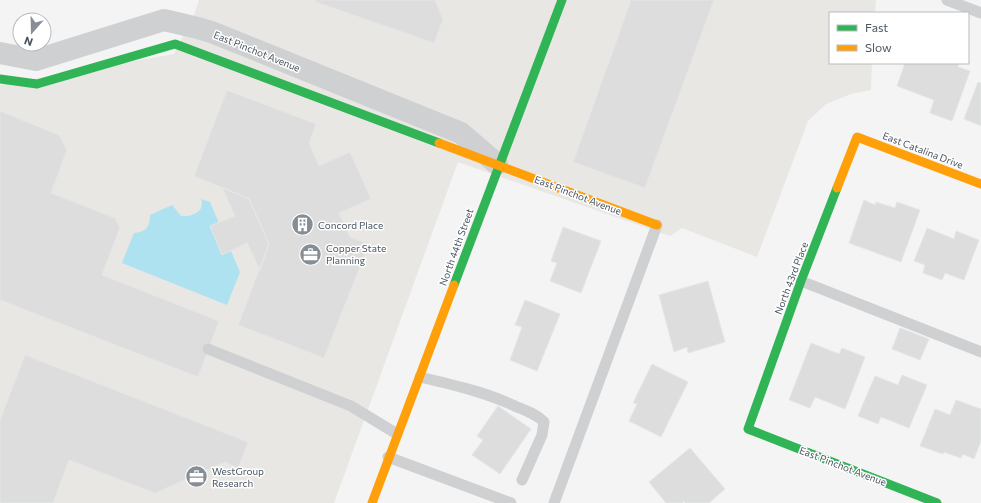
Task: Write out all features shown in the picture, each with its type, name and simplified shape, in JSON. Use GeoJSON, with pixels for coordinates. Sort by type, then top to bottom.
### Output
{"type":"FeatureCollection","features":[{"type":"Feature","properties":{"kind":"street","name":"North 44th Street"},"geometry":{"type":"LineString","coordinates":[[372,503],[498,165],[562,0]]}},
{"type":"Feature","properties":{"kind":"street","name":"East Pinchot Avenue"},"geometry":{"type":"LineString","coordinates":[[0,53],[36,60],[164,20],[198,28],[214,34],[461,133],[498,165]]}},
{"type":"Feature","properties":{"kind":"street","name":"East Pinchot Avenue"},"geometry":{"type":"LineString","coordinates":[[0,79],[37,84],[175,44],[657,225]]}},
{"type":"Feature","properties":{"kind":"street","name":"East Catalina Drive"},"geometry":{"type":"LineString","coordinates":[[857,137],[981,184]]}},
{"type":"Feature","properties":{"kind":"street","name":"North 43rd Place"},"geometry":{"type":"LineString","coordinates":[[748,429],[801,281],[857,137]]}},
{"type":"Feature","properties":{"kind":"street","name":"East Pinchot Avenue"},"geometry":{"type":"LineString","coordinates":[[748,429],[937,503]]}},
{"type":"Feature","properties":{"kind":"lane"},"geometry":{"type":"LineString","coordinates":[[947,0],[981,13]]}},
{"type":"Feature","properties":{"kind":"lane"},"geometry":{"type":"LineString","coordinates":[[554,503],[657,225]]}},
{"type":"Feature","properties":{"kind":"lane"},"geometry":{"type":"LineString","coordinates":[[801,281],[981,352]]}},
{"type":"Feature","properties":{"kind":"lane"},"geometry":{"type":"LineString","coordinates":[[208,349],[351,406],[397,434]]}},
{"type":"Feature","properties":{"kind":"lane"},"geometry":{"type":"LineString","coordinates":[[420,377],[459,386],[502,400],[537,416],[544,422],[542,435],[522,480]]}},
{"type":"Feature","properties":{"kind":"lane"},"geometry":{"type":"LineString","coordinates":[[388,457],[511,503]]}},
{"type":"Feature","properties":{"kind":"shaded area"},"geometry":{"type":"Polygon","coordinates":[[[199,0],[876,0],[875,12],[829,12],[829,64],[872,64],[871,90],[851,94],[826,104],[808,121],[757,257],[682,228],[670,236],[458,162],[334,503],[0,503],[0,85],[174,54],[194,15],[199,0]]]}},
{"type":"Feature","properties":{"kind":"water"},"geometry":{"type":"Polygon","coordinates":[[[201,199],[210,202],[240,272],[227,305],[122,263],[134,233],[144,230],[148,226],[150,215],[172,205],[181,216],[189,216],[200,210],[202,204],[201,199]]]}},
{"type":"Feature","properties":{"kind":"building"},"geometry":{"type":"Polygon","coordinates":[[[316,0],[435,0],[443,19],[434,43],[316,2],[316,0]]]}},
{"type":"Feature","properties":{"kind":"building"},"geometry":{"type":"Polygon","coordinates":[[[631,0],[714,0],[645,188],[573,162],[631,0]]]}},
{"type":"Feature","properties":{"kind":"building"},"geometry":{"type":"Polygon","coordinates":[[[905,64],[959,64],[958,67],[970,71],[952,121],[930,113],[934,100],[897,86],[905,64]]]}},
{"type":"Feature","properties":{"kind":"building"},"geometry":{"type":"Polygon","coordinates":[[[978,82],[981,83],[981,126],[964,119],[978,82]]]}},
{"type":"Feature","properties":{"kind":"building","name":"Concord Place"},"geometry":{"type":"Polygon","coordinates":[[[227,90],[316,124],[309,143],[319,166],[350,152],[371,199],[339,213],[350,237],[369,244],[324,358],[238,325],[269,244],[249,199],[194,176],[227,90]]]}},
{"type":"Feature","properties":{"kind":"building"},"geometry":{"type":"Polygon","coordinates":[[[0,111],[59,135],[67,150],[51,193],[115,218],[120,228],[102,275],[219,321],[198,377],[0,300],[0,111]]]}},
{"type":"Feature","properties":{"kind":"building"},"geometry":{"type":"Polygon","coordinates":[[[222,187],[249,199],[269,244],[260,270],[247,243],[222,255],[210,226],[235,216],[222,187]]]}},
{"type":"Feature","properties":{"kind":"building"},"geometry":{"type":"Polygon","coordinates":[[[864,200],[875,205],[876,202],[895,208],[897,202],[920,210],[901,262],[849,243],[864,200]]]}},
{"type":"Feature","properties":{"kind":"building"},"geometry":{"type":"Polygon","coordinates":[[[563,227],[601,241],[581,293],[550,281],[557,263],[551,261],[563,227]]]}},
{"type":"Feature","properties":{"kind":"building"},"geometry":{"type":"Polygon","coordinates":[[[927,228],[954,239],[956,231],[979,240],[964,280],[945,273],[942,280],[923,273],[925,265],[914,261],[927,228]]]}},
{"type":"Feature","properties":{"kind":"building"},"geometry":{"type":"Polygon","coordinates":[[[708,281],[725,342],[688,353],[687,347],[674,352],[659,295],[708,281]]]}},
{"type":"Feature","properties":{"kind":"building"},"geometry":{"type":"Polygon","coordinates":[[[525,300],[560,314],[537,371],[510,360],[522,327],[515,325],[525,300]]]}},
{"type":"Feature","properties":{"kind":"building"},"geometry":{"type":"Polygon","coordinates":[[[900,328],[929,339],[920,360],[892,349],[900,328]]]}},
{"type":"Feature","properties":{"kind":"building"},"geometry":{"type":"Polygon","coordinates":[[[811,343],[839,354],[842,348],[865,357],[845,409],[815,397],[810,408],[789,400],[811,343]]]}},
{"type":"Feature","properties":{"kind":"building"},"geometry":{"type":"Polygon","coordinates":[[[25,355],[248,442],[238,468],[225,462],[155,493],[69,460],[53,503],[0,503],[0,420],[25,355]]]}},
{"type":"Feature","properties":{"kind":"building"},"geometry":{"type":"Polygon","coordinates":[[[652,364],[688,382],[661,437],[629,421],[637,404],[633,403],[652,364]]]}},
{"type":"Feature","properties":{"kind":"building"},"geometry":{"type":"Polygon","coordinates":[[[902,375],[927,385],[909,428],[881,417],[878,424],[858,416],[875,376],[898,385],[902,375]]]}},
{"type":"Feature","properties":{"kind":"building"},"geometry":{"type":"Polygon","coordinates":[[[956,400],[981,409],[981,441],[974,459],[963,454],[961,458],[944,452],[943,454],[920,446],[935,409],[950,415],[956,400]]]}},
{"type":"Feature","properties":{"kind":"building"},"geometry":{"type":"Polygon","coordinates":[[[498,406],[531,429],[500,474],[472,455],[483,440],[477,436],[498,406]]]}},
{"type":"Feature","properties":{"kind":"building"},"geometry":{"type":"Polygon","coordinates":[[[690,448],[725,489],[709,503],[685,503],[684,501],[682,503],[666,503],[649,482],[690,448]]]}},
{"type":"Feature","properties":{"kind":"traffic: fast"},"geometry":{"type":"LineString","coordinates":[[454,285],[562,0]]}},
{"type":"Feature","properties":{"kind":"traffic: fast"},"geometry":{"type":"LineString","coordinates":[[0,79],[37,84],[175,44],[439,143]]}},
{"type":"Feature","properties":{"kind":"traffic: fast"},"geometry":{"type":"LineString","coordinates":[[837,188],[801,281],[748,429],[937,503]]}},
{"type":"Feature","properties":{"kind":"traffic: slow"},"geometry":{"type":"LineString","coordinates":[[837,188],[857,137],[981,184]]}},
{"type":"Feature","properties":{"kind":"traffic: slow"},"geometry":{"type":"LineString","coordinates":[[439,143],[657,225]]}},
{"type":"Feature","properties":{"kind":"traffic: slow"},"geometry":{"type":"LineString","coordinates":[[372,503],[454,285]]}},
{"type":"Feature","properties":{"kind":"place","name":"Concord Place"},"geometry":{"type":"Point","coordinates":[303,225]}},
{"type":"Feature","properties":{"kind":"place","name":"Copper State Planning"},"geometry":{"type":"Point","coordinates":[310,254]}},
{"type":"Feature","properties":{"kind":"place","name":"WestGroup Research"},"geometry":{"type":"Point","coordinates":[196,477]}}]}
